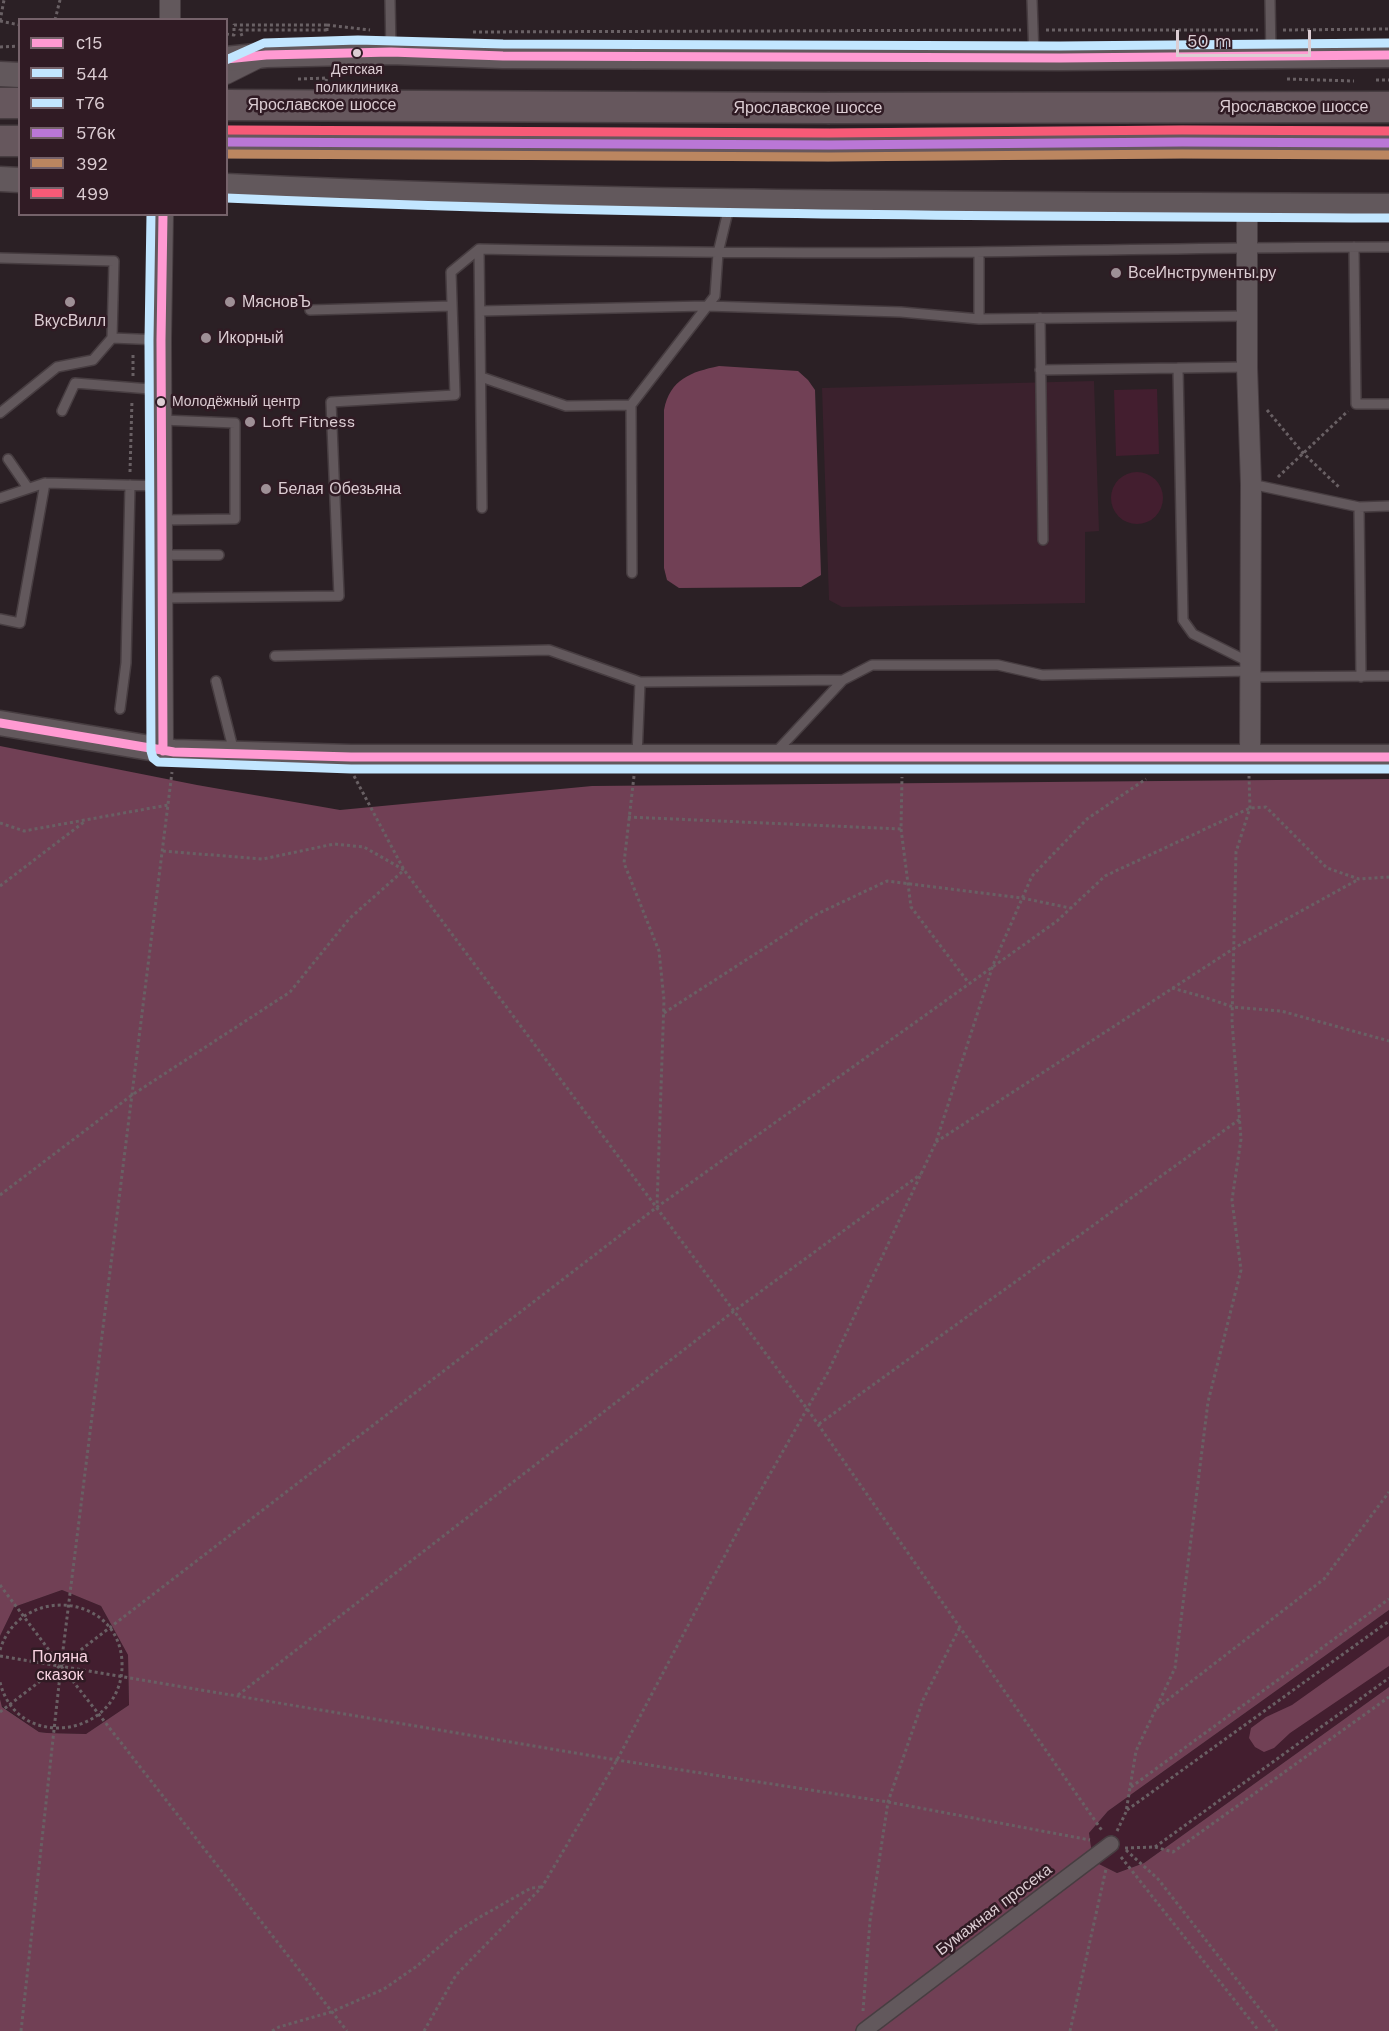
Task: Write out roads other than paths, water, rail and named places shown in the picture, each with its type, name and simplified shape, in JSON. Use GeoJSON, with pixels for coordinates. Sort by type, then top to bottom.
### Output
{"type":"FeatureCollection","features":[{"type":"Feature","properties":{"kind":"main road"},"geometry":{"type":"LineString","coordinates":[[0,103],[18,103]]}},
{"type":"Feature","properties":{"kind":"main road","name":"Ярославское шоссе"},"geometry":{"type":"LineString","coordinates":[[228,105],[830,108],[1389,107]]}},
{"type":"Feature","properties":{"kind":"main road"},"geometry":{"type":"LineString","coordinates":[[0,141],[18,141]]}},
{"type":"Feature","properties":{"kind":"main road"},"geometry":{"type":"LineString","coordinates":[[228,142],[829,145],[1389,143]]}},
{"type":"Feature","properties":{"kind":"street"},"geometry":{"type":"LineString","coordinates":[[170,0],[170,18]]}},
{"type":"Feature","properties":{"kind":"street"},"geometry":{"type":"LineString","coordinates":[[228,59],[391,42],[503,56],[1389,55]]}},
{"type":"Feature","properties":{"kind":"street"},"geometry":{"type":"LineString","coordinates":[[228,73],[266,55]]}},
{"type":"Feature","properties":{"kind":"street"},"geometry":{"type":"LineString","coordinates":[[0,74],[18,75]]}},
{"type":"Feature","properties":{"kind":"street"},"geometry":{"type":"LineString","coordinates":[[0,179],[18,180]]}},
{"type":"Feature","properties":{"kind":"street"},"geometry":{"type":"LineString","coordinates":[[228,186],[341,192],[730,201],[1389,206]]}},
{"type":"Feature","properties":{"kind":"street"},"geometry":{"type":"LineString","coordinates":[[1247,205],[1247,367],[1259,486],[1249,670],[1249,764]]}},
{"type":"Feature","properties":{"kind":"street"},"geometry":{"type":"LineString","coordinates":[[163,216],[161,340],[163,555],[169,751]]}},
{"type":"Feature","properties":{"kind":"street"},"geometry":{"type":"LineString","coordinates":[[0,723],[169,751],[351,757],[1173,756],[1249,764],[1389,757]]}},
{"type":"Feature","properties":{"kind":"street","name":"Бумажная просека"},"geometry":{"type":"LineString","coordinates":[[863,2026],[1118,1846]]}},
{"type":"Feature","properties":{"kind":"lane"},"geometry":{"type":"LineString","coordinates":[[390,0],[391,42]]}},
{"type":"Feature","properties":{"kind":"lane"},"geometry":{"type":"LineString","coordinates":[[1032,0],[1034,57]]}},
{"type":"Feature","properties":{"kind":"lane"},"geometry":{"type":"LineString","coordinates":[[1270,0],[1271,56]]}},
{"type":"Feature","properties":{"kind":"lane"},"geometry":{"type":"LineString","coordinates":[[632,573],[631,405],[715,296],[718,253],[730,201]]}},
{"type":"Feature","properties":{"kind":"lane"},"geometry":{"type":"LineString","coordinates":[[1354,247],[1356,404],[1389,404]]}},
{"type":"Feature","properties":{"kind":"lane"},"geometry":{"type":"LineString","coordinates":[[164,598],[339,596],[331,402],[455,394],[451,272],[479,249],[718,253],[1389,247]]}},
{"type":"Feature","properties":{"kind":"lane"},"geometry":{"type":"LineString","coordinates":[[479,249],[482,508]]}},
{"type":"Feature","properties":{"kind":"lane"},"geometry":{"type":"LineString","coordinates":[[979,252],[979,319]]}},
{"type":"Feature","properties":{"kind":"lane"},"geometry":{"type":"LineString","coordinates":[[0,258],[114,261],[111,338],[93,360],[57,367],[0,413]]}},
{"type":"Feature","properties":{"kind":"lane"},"geometry":{"type":"LineString","coordinates":[[310,310],[452,306]]}},
{"type":"Feature","properties":{"kind":"lane"},"geometry":{"type":"LineString","coordinates":[[480,311],[706,306],[902,312],[979,319],[1247,316]]}},
{"type":"Feature","properties":{"kind":"lane"},"geometry":{"type":"LineString","coordinates":[[1040,318],[1043,540]]}},
{"type":"Feature","properties":{"kind":"lane"},"geometry":{"type":"LineString","coordinates":[[111,338],[161,340]]}},
{"type":"Feature","properties":{"kind":"lane"},"geometry":{"type":"LineString","coordinates":[[1040,370],[1247,367]]}},
{"type":"Feature","properties":{"kind":"lane"},"geometry":{"type":"LineString","coordinates":[[1178,368],[1183,620],[1193,634],[1249,670]]}},
{"type":"Feature","properties":{"kind":"lane"},"geometry":{"type":"LineString","coordinates":[[481,377],[566,406],[631,405]]}},
{"type":"Feature","properties":{"kind":"lane"},"geometry":{"type":"LineString","coordinates":[[63,411],[75,383],[162,390]]}},
{"type":"Feature","properties":{"kind":"lane"},"geometry":{"type":"LineString","coordinates":[[162,420],[235,423],[235,519],[163,520]]}},
{"type":"Feature","properties":{"kind":"lane"},"geometry":{"type":"LineString","coordinates":[[8,459],[28,488]]}},
{"type":"Feature","properties":{"kind":"lane"},"geometry":{"type":"LineString","coordinates":[[0,498],[45,483],[163,486]]}},
{"type":"Feature","properties":{"kind":"lane"},"geometry":{"type":"LineString","coordinates":[[0,619],[20,623],[45,483]]}},
{"type":"Feature","properties":{"kind":"lane"},"geometry":{"type":"LineString","coordinates":[[120,710],[126,663],[130,485]]}},
{"type":"Feature","properties":{"kind":"lane"},"geometry":{"type":"LineString","coordinates":[[1259,486],[1359,507],[1389,506]]}},
{"type":"Feature","properties":{"kind":"lane"},"geometry":{"type":"LineString","coordinates":[[1359,507],[1361,677]]}},
{"type":"Feature","properties":{"kind":"lane"},"geometry":{"type":"LineString","coordinates":[[163,555],[219,555]]}},
{"type":"Feature","properties":{"kind":"lane"},"geometry":{"type":"LineString","coordinates":[[275,656],[549,650],[640,682],[843,680]]}},
{"type":"Feature","properties":{"kind":"lane"},"geometry":{"type":"LineString","coordinates":[[772,756],[843,680],[872,665],[998,665],[1042,675],[1249,670],[1361,677],[1389,676]]}},
{"type":"Feature","properties":{"kind":"lane"},"geometry":{"type":"LineString","coordinates":[[216,681],[235,754]]}},
{"type":"Feature","properties":{"kind":"lane"},"geometry":{"type":"LineString","coordinates":[[637,756],[640,682]]}},
{"type":"Feature","properties":{"kind":"place","name":"Детская поликлиника"},"geometry":{"type":"Point","coordinates":[357,53]}},
{"type":"Feature","properties":{"kind":"place","name":"ВсеИнструменты.ру"},"geometry":{"type":"Point","coordinates":[1116,273]}},
{"type":"Feature","properties":{"kind":"place","name":"ВкусВилл"},"geometry":{"type":"Point","coordinates":[70,302]}},
{"type":"Feature","properties":{"kind":"place","name":"МясновЪ"},"geometry":{"type":"Point","coordinates":[230,302]}},
{"type":"Feature","properties":{"kind":"place","name":"Икорный"},"geometry":{"type":"Point","coordinates":[206,338]}},
{"type":"Feature","properties":{"kind":"place","name":"Молодёжный центр"},"geometry":{"type":"Point","coordinates":[161,402]}},
{"type":"Feature","properties":{"kind":"place","name":"Loft Fitness"},"geometry":{"type":"Point","coordinates":[250,422]}},
{"type":"Feature","properties":{"kind":"place","name":"Белая Обезьяна"},"geometry":{"type":"Point","coordinates":[266,489]}},
{"type":"Feature","properties":{"kind":"park label","name":"Поляна сказок"},"geometry":{"type":"Point","coordinates":[60,1666]}}]}
